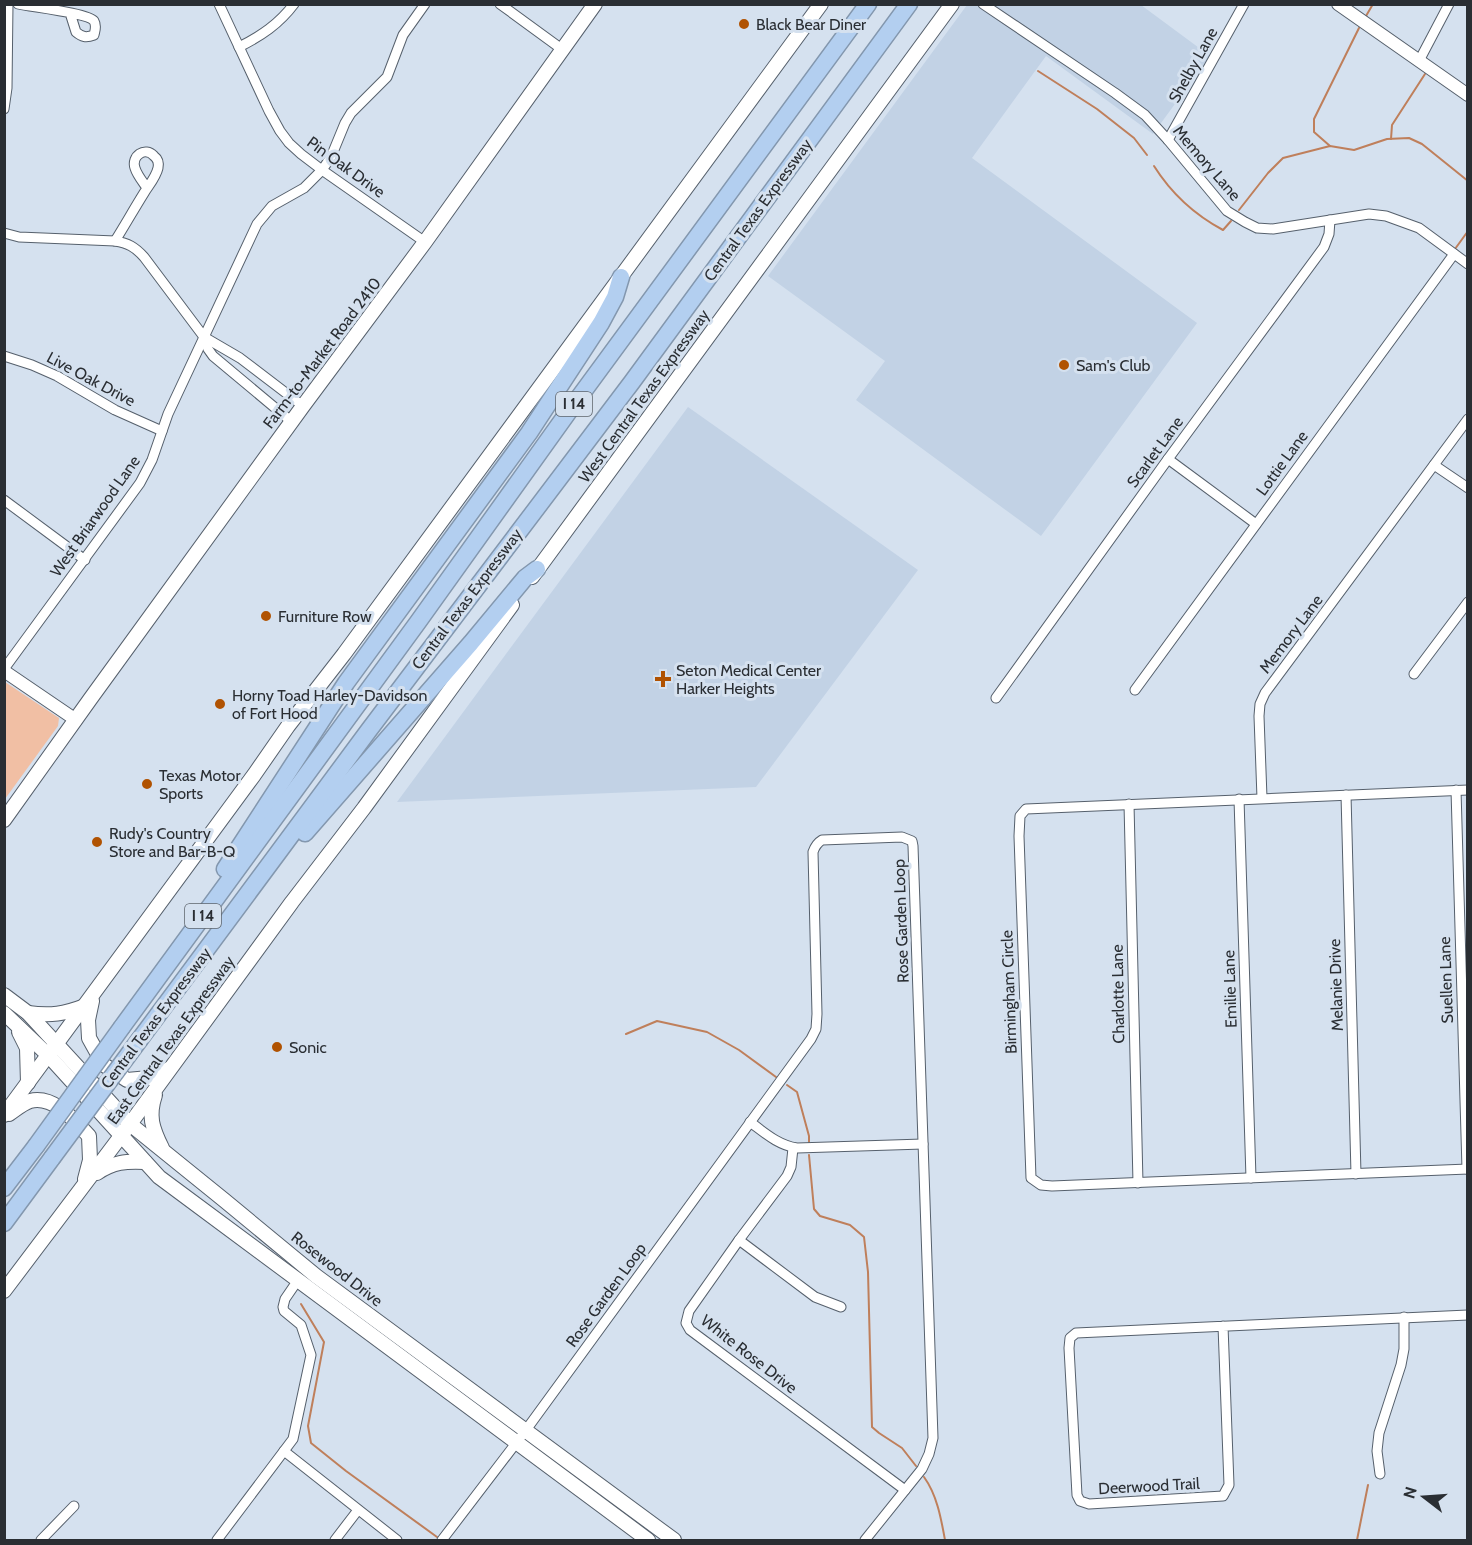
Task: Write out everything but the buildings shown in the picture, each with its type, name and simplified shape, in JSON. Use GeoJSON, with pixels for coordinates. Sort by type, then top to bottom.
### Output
{"type":"FeatureCollection","features":[{"type":"Feature","properties":{"kind":"highway","name":"Central Texas Expressway"},"geometry":{"type":"LineString","coordinates":[[4,1188],[418,622],[568,411],[868,4]]}},
{"type":"Feature","properties":{"kind":"highway","name":"Central Texas Expressway"},"geometry":{"type":"LineString","coordinates":[[4,1223],[369,730],[632,382],[909,4]]}},
{"type":"Feature","properties":{"kind":"highway"},"geometry":{"type":"LineString","coordinates":[[197,924],[208,895],[346,683],[529,433],[569,374],[615,297],[621,277]]}},
{"type":"Feature","properties":{"kind":"highway"},"geometry":{"type":"LineString","coordinates":[[273,861],[293,846],[331,804],[525,578],[537,569]]}},
{"type":"Feature","properties":{"kind":"main road","name":"Farm-to-Market Road 2410"},"geometry":{"type":"LineString","coordinates":[[4,820],[303,406],[425,242],[595,4]]}},
{"type":"Feature","properties":{"kind":"main road"},"geometry":{"type":"LineString","coordinates":[[4,1116],[288,726],[351,644],[821,4]]}},
{"type":"Feature","properties":{"kind":"main road","name":"West Central Texas Expressway"},"geometry":{"type":"LineString","coordinates":[[364,808],[952,4]]}},
{"type":"Feature","properties":{"kind":"main road","name":"East Central Texas Expressway"},"geometry":{"type":"LineString","coordinates":[[4,1291],[364,808]]}},
{"type":"Feature","properties":{"kind":"main road","name":"Rosewood Drive"},"geometry":{"type":"LineString","coordinates":[[4,995],[28,1013],[121,1136],[159,1177],[648,1540]]}},
{"type":"Feature","properties":{"kind":"main road"},"geometry":{"type":"LineString","coordinates":[[28,1013],[53,1015],[69,1012],[89,1001]]}},
{"type":"Feature","properties":{"kind":"main road"},"geometry":{"type":"LineString","coordinates":[[89,1001],[89,1038],[104,1065],[127,1080],[149,1078],[171,1068]]}},
{"type":"Feature","properties":{"kind":"main road"},"geometry":{"type":"LineString","coordinates":[[9,1017],[27,1048],[28,1083]]}},
{"type":"Feature","properties":{"kind":"main road","name":"Rosewood Drive"},"geometry":{"type":"LineString","coordinates":[[9,1017],[53,1049],[130,1124],[316,1276],[674,1540]]}},
{"type":"Feature","properties":{"kind":"main road"},"geometry":{"type":"LineString","coordinates":[[158,1086],[151,1115],[155,1134],[165,1152]]}},
{"type":"Feature","properties":{"kind":"main road"},"geometry":{"type":"LineString","coordinates":[[4,1116],[28,1101],[46,1100],[72,1118],[89,1136],[90,1160],[86,1182]]}},
{"type":"Feature","properties":{"kind":"main road"},"geometry":{"type":"LineString","coordinates":[[86,1182],[106,1166],[116,1162],[145,1162]]}},
{"type":"Feature","properties":{"kind":"street"},"geometry":{"type":"LineString","coordinates":[[4,109],[7,88],[8,4]]}},
{"type":"Feature","properties":{"kind":"street"},"geometry":{"type":"LineString","coordinates":[[18,4],[70,13]]}},
{"type":"Feature","properties":{"kind":"street","name":"Pin Oak Drive"},"geometry":{"type":"LineString","coordinates":[[219,4],[269,111],[290,143],[322,170],[425,242]]}},
{"type":"Feature","properties":{"kind":"street"},"geometry":{"type":"LineString","coordinates":[[239,47],[272,28],[294,4]]}},
{"type":"Feature","properties":{"kind":"street","name":"West Briarwood Lane"},"geometry":{"type":"LineString","coordinates":[[4,670],[140,483],[152,460],[168,414],[256,224],[272,206],[304,188],[322,170],[331,157],[351,113],[387,77],[403,35],[424,4]]}},
{"type":"Feature","properties":{"kind":"street"},"geometry":{"type":"LineString","coordinates":[[500,4],[563,50]]}},
{"type":"Feature","properties":{"kind":"street","name":"Memory Lane"},"geometry":{"type":"LineString","coordinates":[[983,4],[1144,114],[1227,211],[1245,222],[1257,228],[1273,229],[1369,214],[1386,216],[1419,228],[1467,264]]}},
{"type":"Feature","properties":{"kind":"street","name":"Shelby Lane"},"geometry":{"type":"LineString","coordinates":[[1168,140],[1244,4]]}},
{"type":"Feature","properties":{"kind":"street"},"geometry":{"type":"LineString","coordinates":[[1338,4],[1467,95]]}},
{"type":"Feature","properties":{"kind":"street"},"geometry":{"type":"LineString","coordinates":[[1419,61],[1449,4]]}},
{"type":"Feature","properties":{"kind":"street"},"geometry":{"type":"LineString","coordinates":[[115,241],[147,188]]}},
{"type":"Feature","properties":{"kind":"street","name":"Scarlet Lane"},"geometry":{"type":"LineString","coordinates":[[996,698],[1324,247],[1329,234],[1330,220]]}},
{"type":"Feature","properties":{"kind":"street"},"geometry":{"type":"LineString","coordinates":[[4,233],[20,237],[125,242],[135,247],[204,337],[213,356],[292,422]]}},
{"type":"Feature","properties":{"kind":"street","name":"Lottie Lane"},"geometry":{"type":"LineString","coordinates":[[1136,690],[1454,254]]}},
{"type":"Feature","properties":{"kind":"street"},"geometry":{"type":"LineString","coordinates":[[204,337],[240,358],[303,406]]}},
{"type":"Feature","properties":{"kind":"street","name":"Live Oak Drive"},"geometry":{"type":"LineString","coordinates":[[4,356],[57,376],[115,410],[162,431]]}},
{"type":"Feature","properties":{"kind":"street","name":"Memory Lane"},"geometry":{"type":"LineString","coordinates":[[1262,798],[1259,716],[1260,704],[1265,693],[1467,419]]}},
{"type":"Feature","properties":{"kind":"street"},"geometry":{"type":"LineString","coordinates":[[1168,459],[1256,524]]}},
{"type":"Feature","properties":{"kind":"street"},"geometry":{"type":"LineString","coordinates":[[1434,465],[1467,488]]}},
{"type":"Feature","properties":{"kind":"street"},"geometry":{"type":"LineString","coordinates":[[4,500],[84,560]]}},
{"type":"Feature","properties":{"kind":"street"},"geometry":{"type":"LineString","coordinates":[[1414,674],[1467,602]]}},
{"type":"Feature","properties":{"kind":"street"},"geometry":{"type":"LineString","coordinates":[[4,670],[76,720]]}},
{"type":"Feature","properties":{"kind":"street","name":"Suellen Lane"},"geometry":{"type":"LineString","coordinates":[[1456,790],[1467,1169]]}},
{"type":"Feature","properties":{"kind":"street","name":"Birmingham Circle"},"geometry":{"type":"LineString","coordinates":[[1467,790],[1026,809],[1020,816],[1019,836],[1031,1178],[1041,1185],[1052,1186],[1467,1169]]}},
{"type":"Feature","properties":{"kind":"street","name":"Melanie Drive"},"geometry":{"type":"LineString","coordinates":[[1346,795],[1356,1174]]}},
{"type":"Feature","properties":{"kind":"street","name":"Emilie Lane"},"geometry":{"type":"LineString","coordinates":[[1239,800],[1251,1178]]}},
{"type":"Feature","properties":{"kind":"street","name":"Charlotte Lane"},"geometry":{"type":"LineString","coordinates":[[1129,804],[1138,1183]]}},
{"type":"Feature","properties":{"kind":"street","name":"Rose Garden Loop"},"geometry":{"type":"LineString","coordinates":[[442,1540],[526,1430],[805,1048],[816,1029],[814,848],[822,840],[902,837],[912,841],[913,846],[933,1438],[930,1454],[922,1469],[865,1540]]}},
{"type":"Feature","properties":{"kind":"street"},"geometry":{"type":"LineString","coordinates":[[750,1122],[777,1142],[793,1148],[923,1144]]}},
{"type":"Feature","properties":{"kind":"street","name":"White Rose Drive"},"geometry":{"type":"LineString","coordinates":[[793,1148],[791,1167],[787,1176],[689,1311],[686,1323],[690,1330],[904,1490]]}},
{"type":"Feature","properties":{"kind":"street"},"geometry":{"type":"LineString","coordinates":[[739,1240],[815,1297],[841,1307]]}},
{"type":"Feature","properties":{"kind":"street"},"geometry":{"type":"LineString","coordinates":[[217,1540],[293,1439],[311,1355],[301,1325],[284,1311],[283,1307],[285,1299],[298,1280]]}},
{"type":"Feature","properties":{"kind":"street","name":"Deerwood Trail"},"geometry":{"type":"LineString","coordinates":[[1223,1326],[1229,1485],[1223,1496],[1089,1504],[1080,1501],[1077,1495],[1069,1348],[1070,1338],[1076,1333],[1404,1317],[1467,1315]]}},
{"type":"Feature","properties":{"kind":"street"},"geometry":{"type":"LineString","coordinates":[[1380,1474],[1377,1451],[1380,1433],[1401,1365],[1404,1349],[1404,1317]]}},
{"type":"Feature","properties":{"kind":"street"},"geometry":{"type":"LineString","coordinates":[[284,1451],[389,1536],[397,1540]]}},
{"type":"Feature","properties":{"kind":"street"},"geometry":{"type":"LineString","coordinates":[[47,1539],[74,1506]]}},
{"type":"Feature","properties":{"kind":"street"},"geometry":{"type":"LineString","coordinates":[[335,1540],[358,1510]]}},
{"type":"Feature","properties":{"kind":"shaded area"},"geometry":{"type":"Polygon","coordinates":[[[967,5],[1141,5],[1210,56],[1153,134],[1046,56],[972,158],[1197,323],[1041,536],[856,400],[885,361],[768,276],[967,5]]]}},
{"type":"Feature","properties":{"kind":"shaded area","name":"Seton Medical Center Harker Heights"},"geometry":{"type":"Polygon","coordinates":[[[688,407],[918,570],[756,787],[397,802],[688,407]]]}},
{"type":"Feature","properties":{"kind":"shaded area"},"geometry":{"type":"Polygon","coordinates":[[[5,682],[59,718],[58,726],[5,799],[5,682]]]}},
{"type":"Feature","properties":{"kind":"waterway"},"geometry":{"type":"LineString","coordinates":[[1366,16],[1373,4]]}},
{"type":"Feature","properties":{"kind":"waterway"},"geometry":{"type":"LineString","coordinates":[[1330,146],[1314,132],[1314,119],[1359,28]]}},
{"type":"Feature","properties":{"kind":"waterway"},"geometry":{"type":"LineString","coordinates":[[1038,71],[1097,109],[1134,138],[1147,155]]}},
{"type":"Feature","properties":{"kind":"waterway"},"geometry":{"type":"LineString","coordinates":[[1391,139],[1392,125],[1425,74]]}},
{"type":"Feature","properties":{"kind":"waterway"},"geometry":{"type":"LineString","coordinates":[[1239,210],[1283,158],[1330,146],[1354,150],[1387,139],[1409,138],[1422,144],[1468,181]]}},
{"type":"Feature","properties":{"kind":"waterway"},"geometry":{"type":"LineString","coordinates":[[1154,166],[1176,194],[1203,217],[1223,230],[1231,221]]}},
{"type":"Feature","properties":{"kind":"waterway"},"geometry":{"type":"LineString","coordinates":[[1455,249],[1468,231]]}},
{"type":"Feature","properties":{"kind":"waterway"},"geometry":{"type":"LineString","coordinates":[[626,1034],[657,1021],[707,1032],[739,1050],[776,1077]]}},
{"type":"Feature","properties":{"kind":"waterway"},"geometry":{"type":"LineString","coordinates":[[787,1085],[797,1092],[809,1142]]}},
{"type":"Feature","properties":{"kind":"waterway"},"geometry":{"type":"LineString","coordinates":[[809,1155],[814,1209],[820,1216],[850,1225],[864,1237],[868,1272],[872,1427],[902,1448],[916,1466]]}},
{"type":"Feature","properties":{"kind":"waterway"},"geometry":{"type":"LineString","coordinates":[[301,1304],[324,1342],[308,1426],[311,1443],[437,1537]]}},
{"type":"Feature","properties":{"kind":"waterway"},"geometry":{"type":"LineString","coordinates":[[924,1477],[935,1499],[945,1540]]}},
{"type":"Feature","properties":{"kind":"waterway"},"geometry":{"type":"LineString","coordinates":[[1357,1540],[1368,1485]]}},
{"type":"Feature","properties":{"kind":"place","name":"Black Bear Diner"},"geometry":{"type":"Point","coordinates":[744,24]}},
{"type":"Feature","properties":{"kind":"place","name":"Sam's Club"},"geometry":{"type":"Point","coordinates":[1064,365]}},
{"type":"Feature","properties":{"kind":"place","name":"Furniture Row"},"geometry":{"type":"Point","coordinates":[266,616]}},
{"type":"Feature","properties":{"kind":"place","name":"Seton Medical Center Harker Heights"},"geometry":{"type":"Point","coordinates":[663,679]}},
{"type":"Feature","properties":{"kind":"place","name":"Horny Toad Harley-Davidson of Fort Hood"},"geometry":{"type":"Point","coordinates":[220,704]}},
{"type":"Feature","properties":{"kind":"place","name":"Texas Motor Sports"},"geometry":{"type":"Point","coordinates":[147,784]}},
{"type":"Feature","properties":{"kind":"place","name":"Rudy's Country Store and Bar-B-Q"},"geometry":{"type":"Point","coordinates":[97,842]}},
{"type":"Feature","properties":{"kind":"place","name":"Sonic"},"geometry":{"type":"Point","coordinates":[277,1047]}}]}
